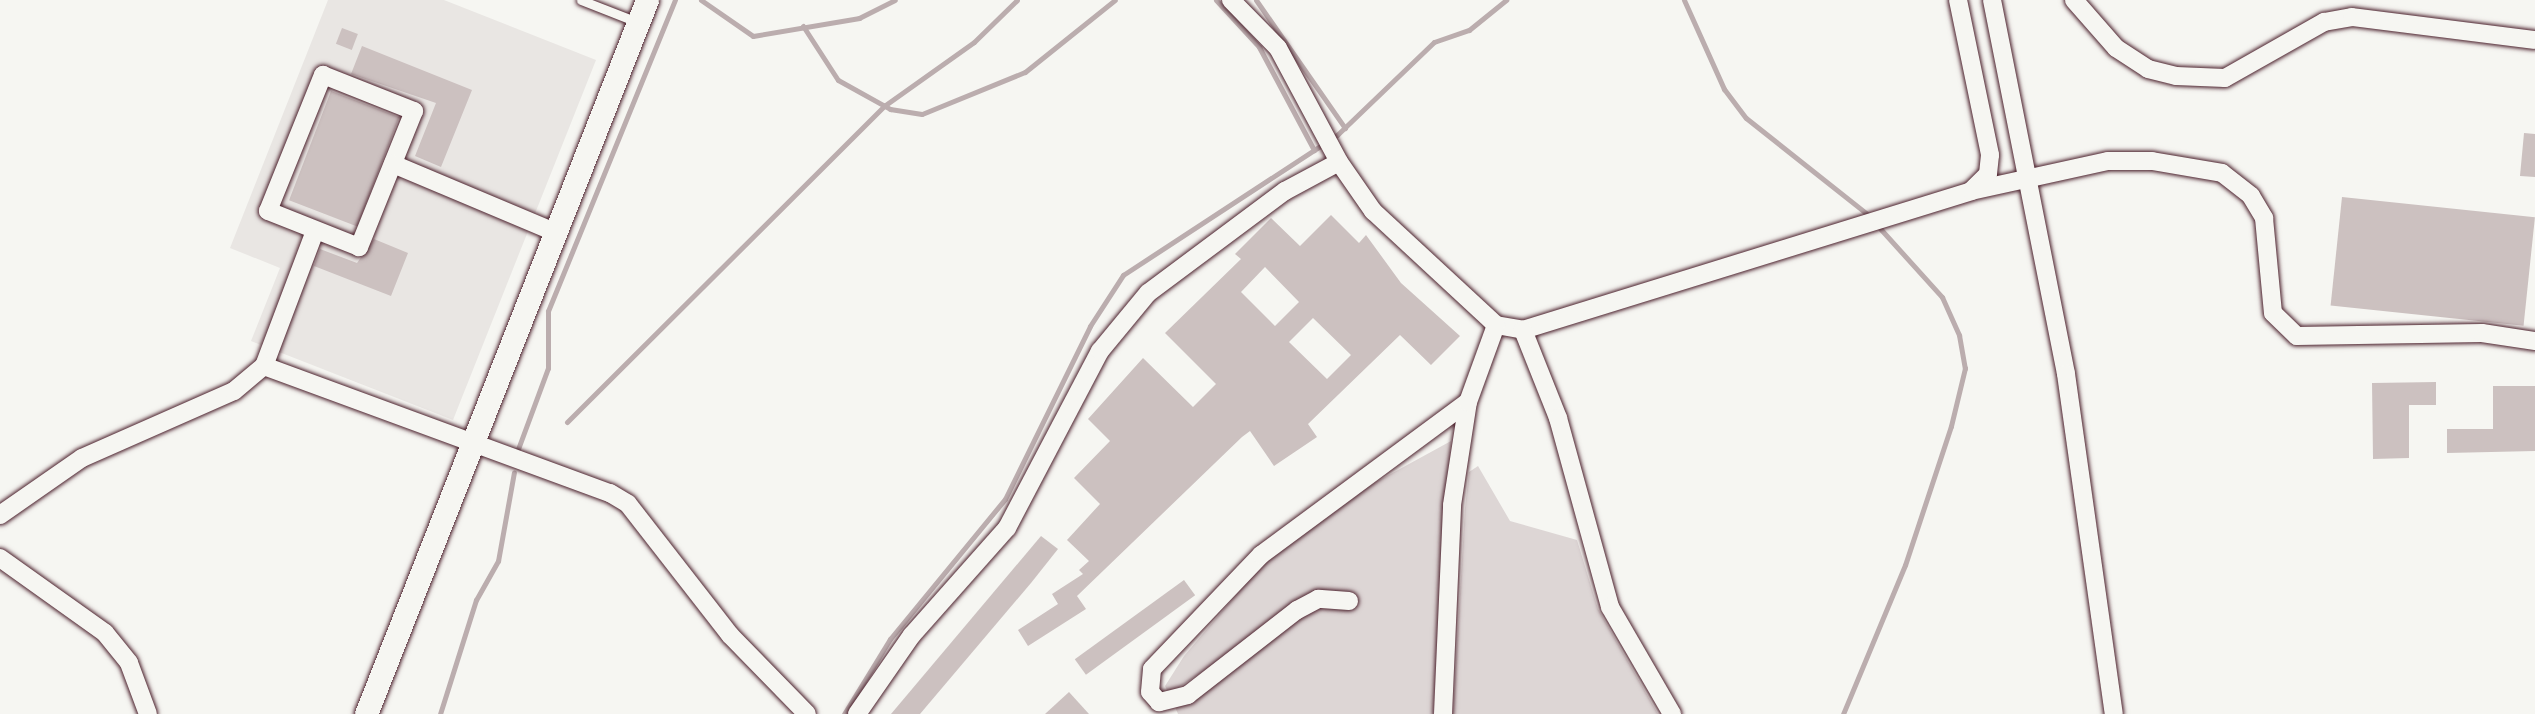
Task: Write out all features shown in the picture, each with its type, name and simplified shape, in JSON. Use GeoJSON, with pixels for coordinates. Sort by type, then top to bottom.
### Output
{"type":"FeatureCollection","features":[{"type":"Feature","properties":{"kind":"street"},"geometry":{"type":"LineString","coordinates":[[366,714],[647,0]]}},
{"type":"Feature","properties":{"kind":"street"},"geometry":{"type":"LineString","coordinates":[[1231,0],[1278,48],[1336,156],[1373,211],[1496,325],[1523,330],[1972,191],[2026,184],[2108,161],[2198,165],[2237,182],[2264,218],[2273,313],[2297,336],[2482,333],[2535,341]]}},
{"type":"Feature","properties":{"kind":"street"},"geometry":{"type":"LineString","coordinates":[[1958,0],[1990,155],[1988,174],[1972,191]]}},
{"type":"Feature","properties":{"kind":"street"},"geometry":{"type":"LineString","coordinates":[[1992,0],[2026,184],[2066,374],[2114,714]]}},
{"type":"Feature","properties":{"kind":"street"},"geometry":{"type":"LineString","coordinates":[[2074,0],[2116,48],[2148,69],[2176,76],[2225,79],[2324,22],[2352,17],[2535,40]]}},
{"type":"Feature","properties":{"kind":"street"},"geometry":{"type":"LineString","coordinates":[[323,75],[414,111],[393,164],[359,247],[268,211],[323,75]]}},
{"type":"Feature","properties":{"kind":"street"},"geometry":{"type":"LineString","coordinates":[[857,714],[912,635],[1007,528],[1100,351],[1148,293],[1274,198],[1336,156]]}},
{"type":"Feature","properties":{"kind":"street"},"geometry":{"type":"LineString","coordinates":[[393,164],[555,232]]}},
{"type":"Feature","properties":{"kind":"street"},"geometry":{"type":"LineString","coordinates":[[0,514],[82,458],[234,391],[264,366],[315,230]]}},
{"type":"Feature","properties":{"kind":"street"},"geometry":{"type":"LineString","coordinates":[[1443,714],[1452,505],[1468,402],[1496,325]]}},
{"type":"Feature","properties":{"kind":"street"},"geometry":{"type":"LineString","coordinates":[[1523,330],[1558,418],[1610,607],[1672,714]]}},
{"type":"Feature","properties":{"kind":"street"},"geometry":{"type":"LineString","coordinates":[[264,366],[628,504],[730,635],[807,714]]}},
{"type":"Feature","properties":{"kind":"street"},"geometry":{"type":"LineString","coordinates":[[1349,601],[1318,599],[1297,610],[1188,695],[1159,702],[1150,692],[1152,669],[1261,555],[1468,402]]}},
{"type":"Feature","properties":{"kind":"street"},"geometry":{"type":"LineString","coordinates":[[0,558],[105,633],[129,663],[148,714]]}},
{"type":"Feature","properties":{"kind":"lane"},"geometry":{"type":"LineString","coordinates":[[581,0],[638,23]]}},
{"type":"Feature","properties":{"kind":"shaded area"},"geometry":{"type":"Polygon","coordinates":[[[328,0],[444,0],[596,60],[453,420],[251,341],[280,268],[230,248],[328,0]]]}},
{"type":"Feature","properties":{"kind":"shaded area"},"geometry":{"type":"Polygon","coordinates":[[[1451,441],[1433,714],[1178,714],[1175,707],[1320,593],[1169,694],[1165,686],[1184,656],[1266,560],[1345,499],[1451,441]]]}},
{"type":"Feature","properties":{"kind":"shaded area"},"geometry":{"type":"Polygon","coordinates":[[[1478,466],[1510,521],[1577,540],[1598,609],[1658,714],[1453,714],[1465,508],[1469,472],[1478,466]]]}},
{"type":"Feature","properties":{"kind":"building"},"geometry":{"type":"Polygon","coordinates":[[[342,28],[358,34],[352,50],[336,44],[342,28]]]}},
{"type":"Feature","properties":{"kind":"building"},"geometry":{"type":"Polygon","coordinates":[[[362,46],[472,90],[441,167],[415,156],[436,103],[351,74],[362,46]]]}},
{"type":"Feature","properties":{"kind":"building"},"geometry":{"type":"Polygon","coordinates":[[[331,91],[399,117],[357,226],[289,200],[331,91]]]}},
{"type":"Feature","properties":{"kind":"building"},"geometry":{"type":"Polygon","coordinates":[[[2524,133],[2535,134],[2535,177],[2520,176],[2524,133]]]}},
{"type":"Feature","properties":{"kind":"building"},"geometry":{"type":"Polygon","coordinates":[[[2342,197],[2535,217],[2524,326],[2331,305],[2342,197]]]}},
{"type":"Feature","properties":{"kind":"building"},"geometry":{"type":"Polygon","coordinates":[[[1331,215],[1359,243],[1366,235],[1401,283],[1460,336],[1431,365],[1400,335],[1308,424],[1317,437],[1274,466],[1250,431],[1077,596],[1086,609],[1028,646],[1018,630],[1058,604],[1052,594],[1083,574],[1079,570],[1089,561],[1067,540],[1100,504],[1074,478],[1110,441],[1088,419],[1143,358],[1193,407],[1216,384],[1165,333],[1241,259],[1235,254],[1271,218],[1300,246],[1331,215]],[[1265,267],[1241,292],[1275,326],[1299,302],[1265,267]],[[1313,318],[1289,342],[1327,379],[1351,355],[1313,318]]]}},
{"type":"Feature","properties":{"kind":"building"},"geometry":{"type":"Polygon","coordinates":[[[374,239],[408,253],[391,296],[314,266],[320,249],[357,263],[374,239]]]}},
{"type":"Feature","properties":{"kind":"building"},"geometry":{"type":"Polygon","coordinates":[[[2436,382],[2436,405],[2409,405],[2409,458],[2373,459],[2372,383],[2436,382]]]}},
{"type":"Feature","properties":{"kind":"building"},"geometry":{"type":"Polygon","coordinates":[[[2493,386],[2535,386],[2535,451],[2447,453],[2447,429],[2493,429],[2493,386]]]}},
{"type":"Feature","properties":{"kind":"building"},"geometry":{"type":"Polygon","coordinates":[[[1041,536],[1058,549],[1031,583],[920,714],[891,714],[1041,536]]]}},
{"type":"Feature","properties":{"kind":"building"},"geometry":{"type":"Polygon","coordinates":[[[1184,580],[1195,595],[1086,675],[1075,659],[1184,580]]]}},
{"type":"Feature","properties":{"kind":"building"},"geometry":{"type":"Polygon","coordinates":[[[1069,692],[1089,714],[1045,714],[1069,692]]]}},
{"type":"Feature","properties":{"kind":"waterway"},"geometry":{"type":"LineString","coordinates":[[518,449],[548,368],[548,311],[675,0]]}},
{"type":"Feature","properties":{"kind":"waterway"},"geometry":{"type":"LineString","coordinates":[[701,0],[753,36],[859,18],[895,0]]}},
{"type":"Feature","properties":{"kind":"waterway"},"geometry":{"type":"LineString","coordinates":[[567,422],[884,106],[974,42],[1017,0]]}},
{"type":"Feature","properties":{"kind":"waterway"},"geometry":{"type":"LineString","coordinates":[[803,26],[838,80],[890,109],[922,114],[1025,72],[1115,0]]}},
{"type":"Feature","properties":{"kind":"waterway"},"geometry":{"type":"LineString","coordinates":[[1216,0],[1259,47],[1314,150]]}},
{"type":"Feature","properties":{"kind":"waterway"},"geometry":{"type":"LineString","coordinates":[[1256,0],[1345,128]]}},
{"type":"Feature","properties":{"kind":"waterway"},"geometry":{"type":"LineString","coordinates":[[844,714],[890,639],[1005,499],[1090,326],[1123,275],[1337,135],[1434,42],[1469,30],[1506,0]]}},
{"type":"Feature","properties":{"kind":"waterway"},"geometry":{"type":"LineString","coordinates":[[1684,0],[1724,89],[1746,118],[1867,214],[1942,297],[1959,335],[1965,368],[1951,426],[1905,565],[1843,714]]}},
{"type":"Feature","properties":{"kind":"waterway"},"geometry":{"type":"LineString","coordinates":[[440,714],[476,600],[498,561],[514,472]]}}]}
